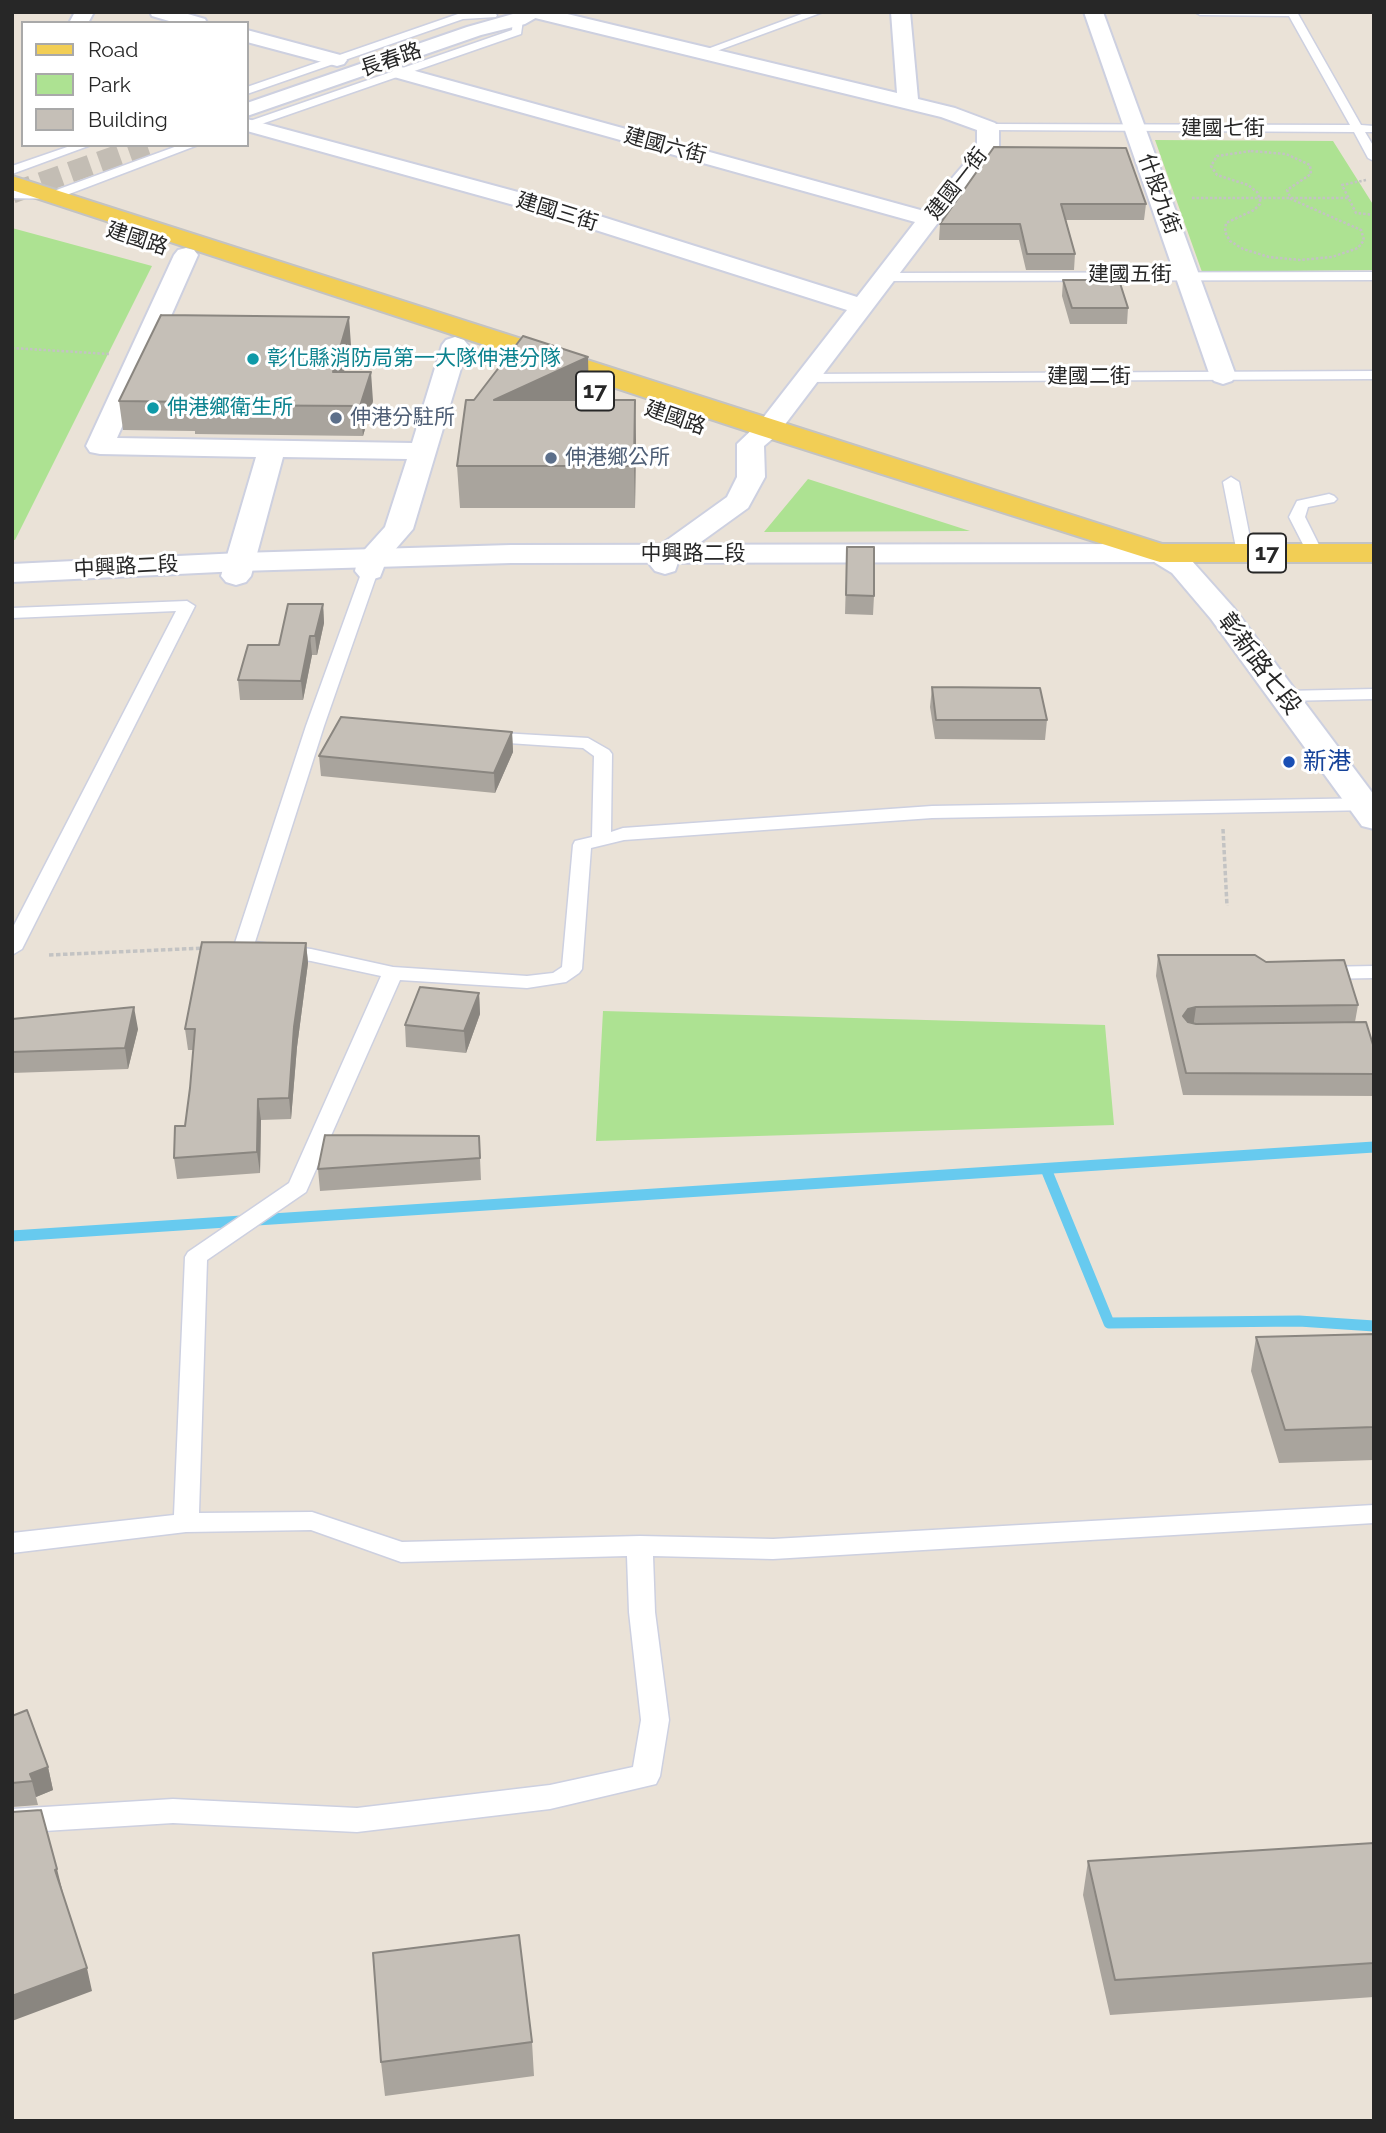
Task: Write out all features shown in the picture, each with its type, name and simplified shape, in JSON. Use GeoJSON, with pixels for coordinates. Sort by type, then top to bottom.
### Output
{"type":"FeatureCollection","features":[{"type":"Feature","properties":{"kind":"main road","name":"建國路"},"geometry":{"type":"LineString","coordinates":[[12,183],[759,436],[1028,534],[1116,553]]}},
{"type":"Feature","properties":{"kind":"main road","name":"建國路"},"geometry":{"type":"LineString","coordinates":[[12,197],[455,345],[1171,560]]}},
{"type":"Feature","properties":{"kind":"main road","name":"中興路二段"},"geometry":{"type":"LineString","coordinates":[[1171,560],[1245,553],[1374,553]]}},
{"type":"Feature","properties":{"kind":"main road","name":"中興路二段"},"geometry":{"type":"LineString","coordinates":[[1171,560],[1374,568]]}},
{"type":"Feature","properties":{"kind":"street"},"geometry":{"type":"LineString","coordinates":[[159,12],[191,21]]}},
{"type":"Feature","properties":{"kind":"street"},"geometry":{"type":"LineString","coordinates":[[900,12],[908,103]]}},
{"type":"Feature","properties":{"kind":"street","name":"什股九街"},"geometry":{"type":"LineString","coordinates":[[1093,12],[1223,376]]}},
{"type":"Feature","properties":{"kind":"street","name":"長春路"},"geometry":{"type":"LineString","coordinates":[[248,97],[496,14]]}},
{"type":"Feature","properties":{"kind":"street","name":"建國一街"},"geometry":{"type":"LineString","coordinates":[[531,14],[948,112],[988,127],[988,149],[929,219],[864,307],[759,436]]}},
{"type":"Feature","properties":{"kind":"street","name":"長春路"},"geometry":{"type":"LineString","coordinates":[[248,120],[474,31],[531,14]]}},
{"type":"Feature","properties":{"kind":"street"},"geometry":{"type":"LineString","coordinates":[[248,36],[337,60]]}},
{"type":"Feature","properties":{"kind":"street","name":"建國六街"},"geometry":{"type":"LineString","coordinates":[[401,73],[929,219]]}},
{"type":"Feature","properties":{"kind":"street","name":"建國三街"},"geometry":{"type":"LineString","coordinates":[[248,120],[547,207],[864,307]]}},
{"type":"Feature","properties":{"kind":"street"},"geometry":{"type":"LineString","coordinates":[[186,255],[138,356],[100,446],[423,450]]}},
{"type":"Feature","properties":{"kind":"street"},"geometry":{"type":"LineString","coordinates":[[371,564],[399,529],[455,345]]}},
{"type":"Feature","properties":{"kind":"street"},"geometry":{"type":"LineString","coordinates":[[665,560],[738,502],[751,477],[759,436]]}},
{"type":"Feature","properties":{"kind":"street"},"geometry":{"type":"LineString","coordinates":[[238,569],[272,448]]}},
{"type":"Feature","properties":{"kind":"street","name":"中興路二段"},"geometry":{"type":"LineString","coordinates":[[12,573],[371,564],[1116,553],[1171,560]]}},
{"type":"Feature","properties":{"kind":"street","name":"中興路二段"},"geometry":{"type":"LineString","coordinates":[[665,560],[1171,560]]}},
{"type":"Feature","properties":{"kind":"street","name":"彰新路七段"},"geometry":{"type":"LineString","coordinates":[[1171,560],[1222,613],[1371,809]]}},
{"type":"Feature","properties":{"kind":"street","name":"中興路二段"},"geometry":{"type":"LineString","coordinates":[[12,585],[238,569]]}},
{"type":"Feature","properties":{"kind":"lane"},"geometry":{"type":"LineString","coordinates":[[699,54],[818,12]]}},
{"type":"Feature","properties":{"kind":"lane"},"geometry":{"type":"LineString","coordinates":[[1200,12],[1293,13],[1374,158]]}},
{"type":"Feature","properties":{"kind":"lane"},"geometry":{"type":"LineString","coordinates":[[248,90],[462,16],[496,14]]}},
{"type":"Feature","properties":{"kind":"lane"},"geometry":{"type":"LineString","coordinates":[[248,120],[401,73],[517,32],[531,14]]}},
{"type":"Feature","properties":{"kind":"lane","name":"建國七街"},"geometry":{"type":"LineString","coordinates":[[988,127],[1374,129]]}},
{"type":"Feature","properties":{"kind":"lane"},"geometry":{"type":"LineString","coordinates":[[12,170],[79,147]]}},
{"type":"Feature","properties":{"kind":"lane"},"geometry":{"type":"LineString","coordinates":[[12,197],[52,196],[187,147]]}},
{"type":"Feature","properties":{"kind":"lane","name":"建國五街"},"geometry":{"type":"LineString","coordinates":[[886,277],[1374,276]]}},
{"type":"Feature","properties":{"kind":"lane","name":"建國二街"},"geometry":{"type":"LineString","coordinates":[[804,378],[1374,375]]}},
{"type":"Feature","properties":{"kind":"lane"},"geometry":{"type":"LineString","coordinates":[[1231,482],[1245,553]]}},
{"type":"Feature","properties":{"kind":"lane"},"geometry":{"type":"LineString","coordinates":[[1315,553],[1297,517],[1302,503],[1329,499]]}},
{"type":"Feature","properties":{"kind":"lane"},"geometry":{"type":"LineString","coordinates":[[371,564],[322,727],[244,946],[311,955],[393,973],[527,982],[559,978],[572,969],[582,845],[623,834],[932,812],[1221,807],[1371,809]]}},
{"type":"Feature","properties":{"kind":"lane"},"geometry":{"type":"LineString","coordinates":[[12,614],[187,606],[12,948]]}},
{"type":"Feature","properties":{"kind":"lane"},"geometry":{"type":"LineString","coordinates":[[1284,696],[1374,694]]}},
{"type":"Feature","properties":{"kind":"lane"},"geometry":{"type":"LineString","coordinates":[[467,736],[587,743],[603,754],[601,839]]}},
{"type":"Feature","properties":{"kind":"lane"},"geometry":{"type":"LineString","coordinates":[[1304,973],[1374,972]]}},
{"type":"Feature","properties":{"kind":"lane"},"geometry":{"type":"LineString","coordinates":[[186,1523],[195,1257],[298,1187],[393,973]]}},
{"type":"Feature","properties":{"kind":"lane"},"geometry":{"type":"LineString","coordinates":[[12,1543],[186,1523],[312,1521],[401,1552],[640,1546],[774,1549],[1374,1514]]}},
{"type":"Feature","properties":{"kind":"lane"},"geometry":{"type":"LineString","coordinates":[[12,1821],[173,1811],[357,1820],[550,1797],[646,1776],[655,1720],[642,1612],[640,1546]]}},
{"type":"Feature","properties":{"kind":"path"},"geometry":{"type":"LineString","coordinates":[[1251,151],[1286,154],[1310,165],[1311,174],[1287,190],[1291,199],[1345,221],[1361,230],[1364,240],[1358,248],[1332,257],[1300,260],[1269,257],[1243,249],[1230,241],[1225,232],[1226,223],[1254,210],[1260,204],[1260,199],[1257,192],[1248,185],[1217,175],[1212,166],[1217,156],[1251,151]]}},
{"type":"Feature","properties":{"kind":"path"},"geometry":{"type":"LineString","coordinates":[[1374,179],[1342,185],[1356,213],[1374,215]]}},
{"type":"Feature","properties":{"kind":"path"},"geometry":{"type":"LineString","coordinates":[[1195,200],[1348,198]]}},
{"type":"Feature","properties":{"kind":"path"},"geometry":{"type":"LineString","coordinates":[[12,348],[138,356]]}},
{"type":"Feature","properties":{"kind":"path"},"geometry":{"type":"LineString","coordinates":[[1221,807],[1227,906]]}},
{"type":"Feature","properties":{"kind":"path"},"geometry":{"type":"LineString","coordinates":[[49,955],[244,946]]}},
{"type":"Feature","properties":{"kind":"green space"},"geometry":{"type":"Polygon","coordinates":[[[1155,140],[1333,141],[1374,206],[1374,270],[1202,272],[1155,140]]]}},
{"type":"Feature","properties":{"kind":"green space"},"geometry":{"type":"Polygon","coordinates":[[[12,228],[152,266],[15,540],[12,540],[12,228]]]}},
{"type":"Feature","properties":{"kind":"green space"},"geometry":{"type":"Polygon","coordinates":[[[808,479],[970,531],[764,532],[808,479]]]}},
{"type":"Feature","properties":{"kind":"green space"},"geometry":{"type":"Polygon","coordinates":[[[603,1011],[1105,1025],[1114,1125],[596,1141],[603,1011]]]}},
{"type":"Feature","properties":{"kind":"building"},"geometry":{"type":"Polygon","coordinates":[[[994,147],[1126,148],[1146,204],[1061,204],[1075,254],[1027,254],[1020,224],[940,224],[994,147]]]}},
{"type":"Feature","properties":{"kind":"building"},"geometry":{"type":"Polygon","coordinates":[[[1063,280],[1119,280],[1128,308],[1072,308],[1063,280]]]}},
{"type":"Feature","properties":{"kind":"building"},"geometry":{"type":"Polygon","coordinates":[[[161,315],[349,317],[333,372],[371,372],[360,406],[192,405],[193,402],[119,401],[161,315]]]}},
{"type":"Feature","properties":{"kind":"building"},"geometry":{"type":"Polygon","coordinates":[[[523,336],[588,357],[494,400],[635,400],[634,466],[457,466],[466,400],[474,400],[523,336]]]}},
{"type":"Feature","properties":{"kind":"building"},"geometry":{"type":"Polygon","coordinates":[[[847,547],[874,547],[874,596],[846,595],[847,547]]]}},
{"type":"Feature","properties":{"kind":"building"},"geometry":{"type":"Polygon","coordinates":[[[288,604],[323,604],[315,636],[310,636],[301,681],[238,680],[248,645],[279,645],[288,604]]]}},
{"type":"Feature","properties":{"kind":"building"},"geometry":{"type":"Polygon","coordinates":[[[932,687],[1040,688],[1047,720],[936,720],[932,687]]]}},
{"type":"Feature","properties":{"kind":"building"},"geometry":{"type":"Polygon","coordinates":[[[341,717],[512,732],[494,773],[319,756],[341,717]]]}},
{"type":"Feature","properties":{"kind":"building"},"geometry":{"type":"Polygon","coordinates":[[[202,942],[306,943],[294,1027],[289,1098],[258,1099],[257,1152],[174,1158],[175,1126],[185,1126],[190,1088],[195,1029],[185,1029],[202,942]]]}},
{"type":"Feature","properties":{"kind":"building"},"geometry":{"type":"Polygon","coordinates":[[[1158,955],[1255,955],[1266,962],[1344,960],[1358,1005],[1196,1007],[1188,1009],[1183,1016],[1188,1022],[1196,1024],[1366,1022],[1374,1048],[1374,1074],[1186,1073],[1158,955]]]}},
{"type":"Feature","properties":{"kind":"building"},"geometry":{"type":"Polygon","coordinates":[[[420,987],[479,993],[464,1031],[405,1025],[420,987]]]}},
{"type":"Feature","properties":{"kind":"building"},"geometry":{"type":"Polygon","coordinates":[[[134,1007],[125,1048],[12,1052],[12,1019],[134,1007]]]}},
{"type":"Feature","properties":{"kind":"building"},"geometry":{"type":"Polygon","coordinates":[[[325,1135],[479,1136],[480,1158],[318,1169],[325,1135]]]}},
{"type":"Feature","properties":{"kind":"building"},"geometry":{"type":"Polygon","coordinates":[[[1374,1334],[1374,1427],[1285,1430],[1256,1337],[1374,1334]]]}},
{"type":"Feature","properties":{"kind":"building"},"geometry":{"type":"Polygon","coordinates":[[[27,1710],[48,1767],[30,1774],[33,1781],[12,1783],[12,1716],[27,1710]]]}},
{"type":"Feature","properties":{"kind":"building"},"geometry":{"type":"Polygon","coordinates":[[[41,1810],[57,1869],[55,1870],[87,1968],[12,1996],[12,1812],[41,1810]]]}},
{"type":"Feature","properties":{"kind":"building"},"geometry":{"type":"Polygon","coordinates":[[[1374,1843],[1374,1963],[1115,1980],[1088,1861],[1374,1843]]]}},
{"type":"Feature","properties":{"kind":"building"},"geometry":{"type":"Polygon","coordinates":[[[519,1935],[532,2042],[381,2062],[373,1953],[519,1935]]]}},
{"type":"Feature","properties":{"kind":"waterway"},"geometry":{"type":"LineString","coordinates":[[12,1236],[1374,1147]]}},
{"type":"Feature","properties":{"kind":"waterway"},"geometry":{"type":"LineString","coordinates":[[1046,1169],[1109,1323],[1299,1321],[1374,1326]]}},
{"type":"Feature","properties":{"kind":"tunnel"},"geometry":{"type":"LineString","coordinates":[[12,193],[141,147]]}},
{"type":"Feature","properties":{"kind":"place","name":"彰化縣消防局第一大隊伸港分隊"},"geometry":{"type":"Point","coordinates":[253,359]}},
{"type":"Feature","properties":{"kind":"place","name":"伸港鄉衛生所"},"geometry":{"type":"Point","coordinates":[153,408]}},
{"type":"Feature","properties":{"kind":"place","name":"伸港分駐所"},"geometry":{"type":"Point","coordinates":[336,418]}},
{"type":"Feature","properties":{"kind":"place","name":"伸港鄉公所"},"geometry":{"type":"Point","coordinates":[551,458]}},
{"type":"Feature","properties":{"kind":"place","name":"新港"},"geometry":{"type":"Point","coordinates":[1289,762]}}]}
